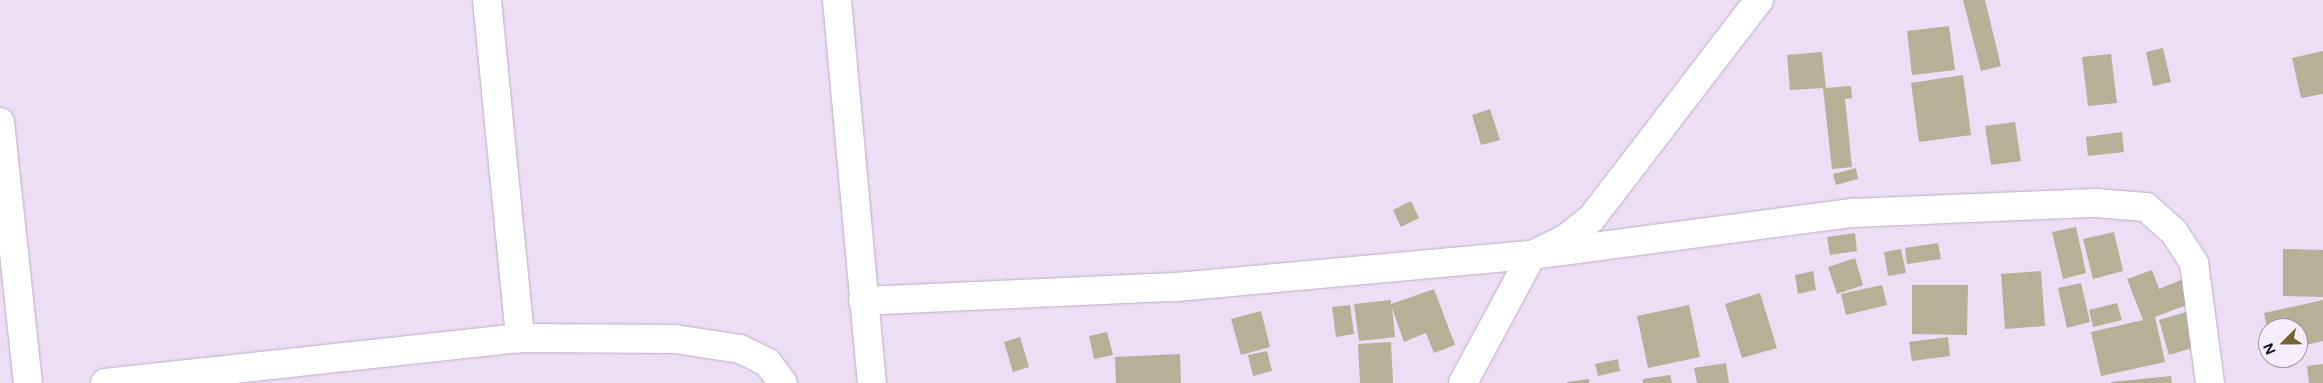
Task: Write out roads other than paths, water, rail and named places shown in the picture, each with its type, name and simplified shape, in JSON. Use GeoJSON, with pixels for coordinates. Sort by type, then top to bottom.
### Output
{"type":"FeatureCollection","features":[{"type":"Feature","properties":{"kind":"street"},"geometry":{"type":"LineString","coordinates":[[487,0],[520,338]]}},
{"type":"Feature","properties":{"kind":"street"},"geometry":{"type":"LineString","coordinates":[[837,0],[862,301],[872,383]]}},
{"type":"Feature","properties":{"kind":"street"},"geometry":{"type":"LineString","coordinates":[[1463,383],[1532,256],[1565,239],[1591,219],[1759,0]]}},
{"type":"Feature","properties":{"kind":"street"},"geometry":{"type":"LineString","coordinates":[[0,122],[28,383]]}},
{"type":"Feature","properties":{"kind":"street"},"geometry":{"type":"LineString","coordinates":[[862,301],[1177,287],[1532,256],[1853,213],[2095,203],[2146,207],[2174,232],[2194,263],[2210,383]]}},
{"type":"Feature","properties":{"kind":"street"},"geometry":{"type":"LineString","coordinates":[[105,383],[520,338],[675,339],[740,349],[767,362],[784,383]]}}]}
